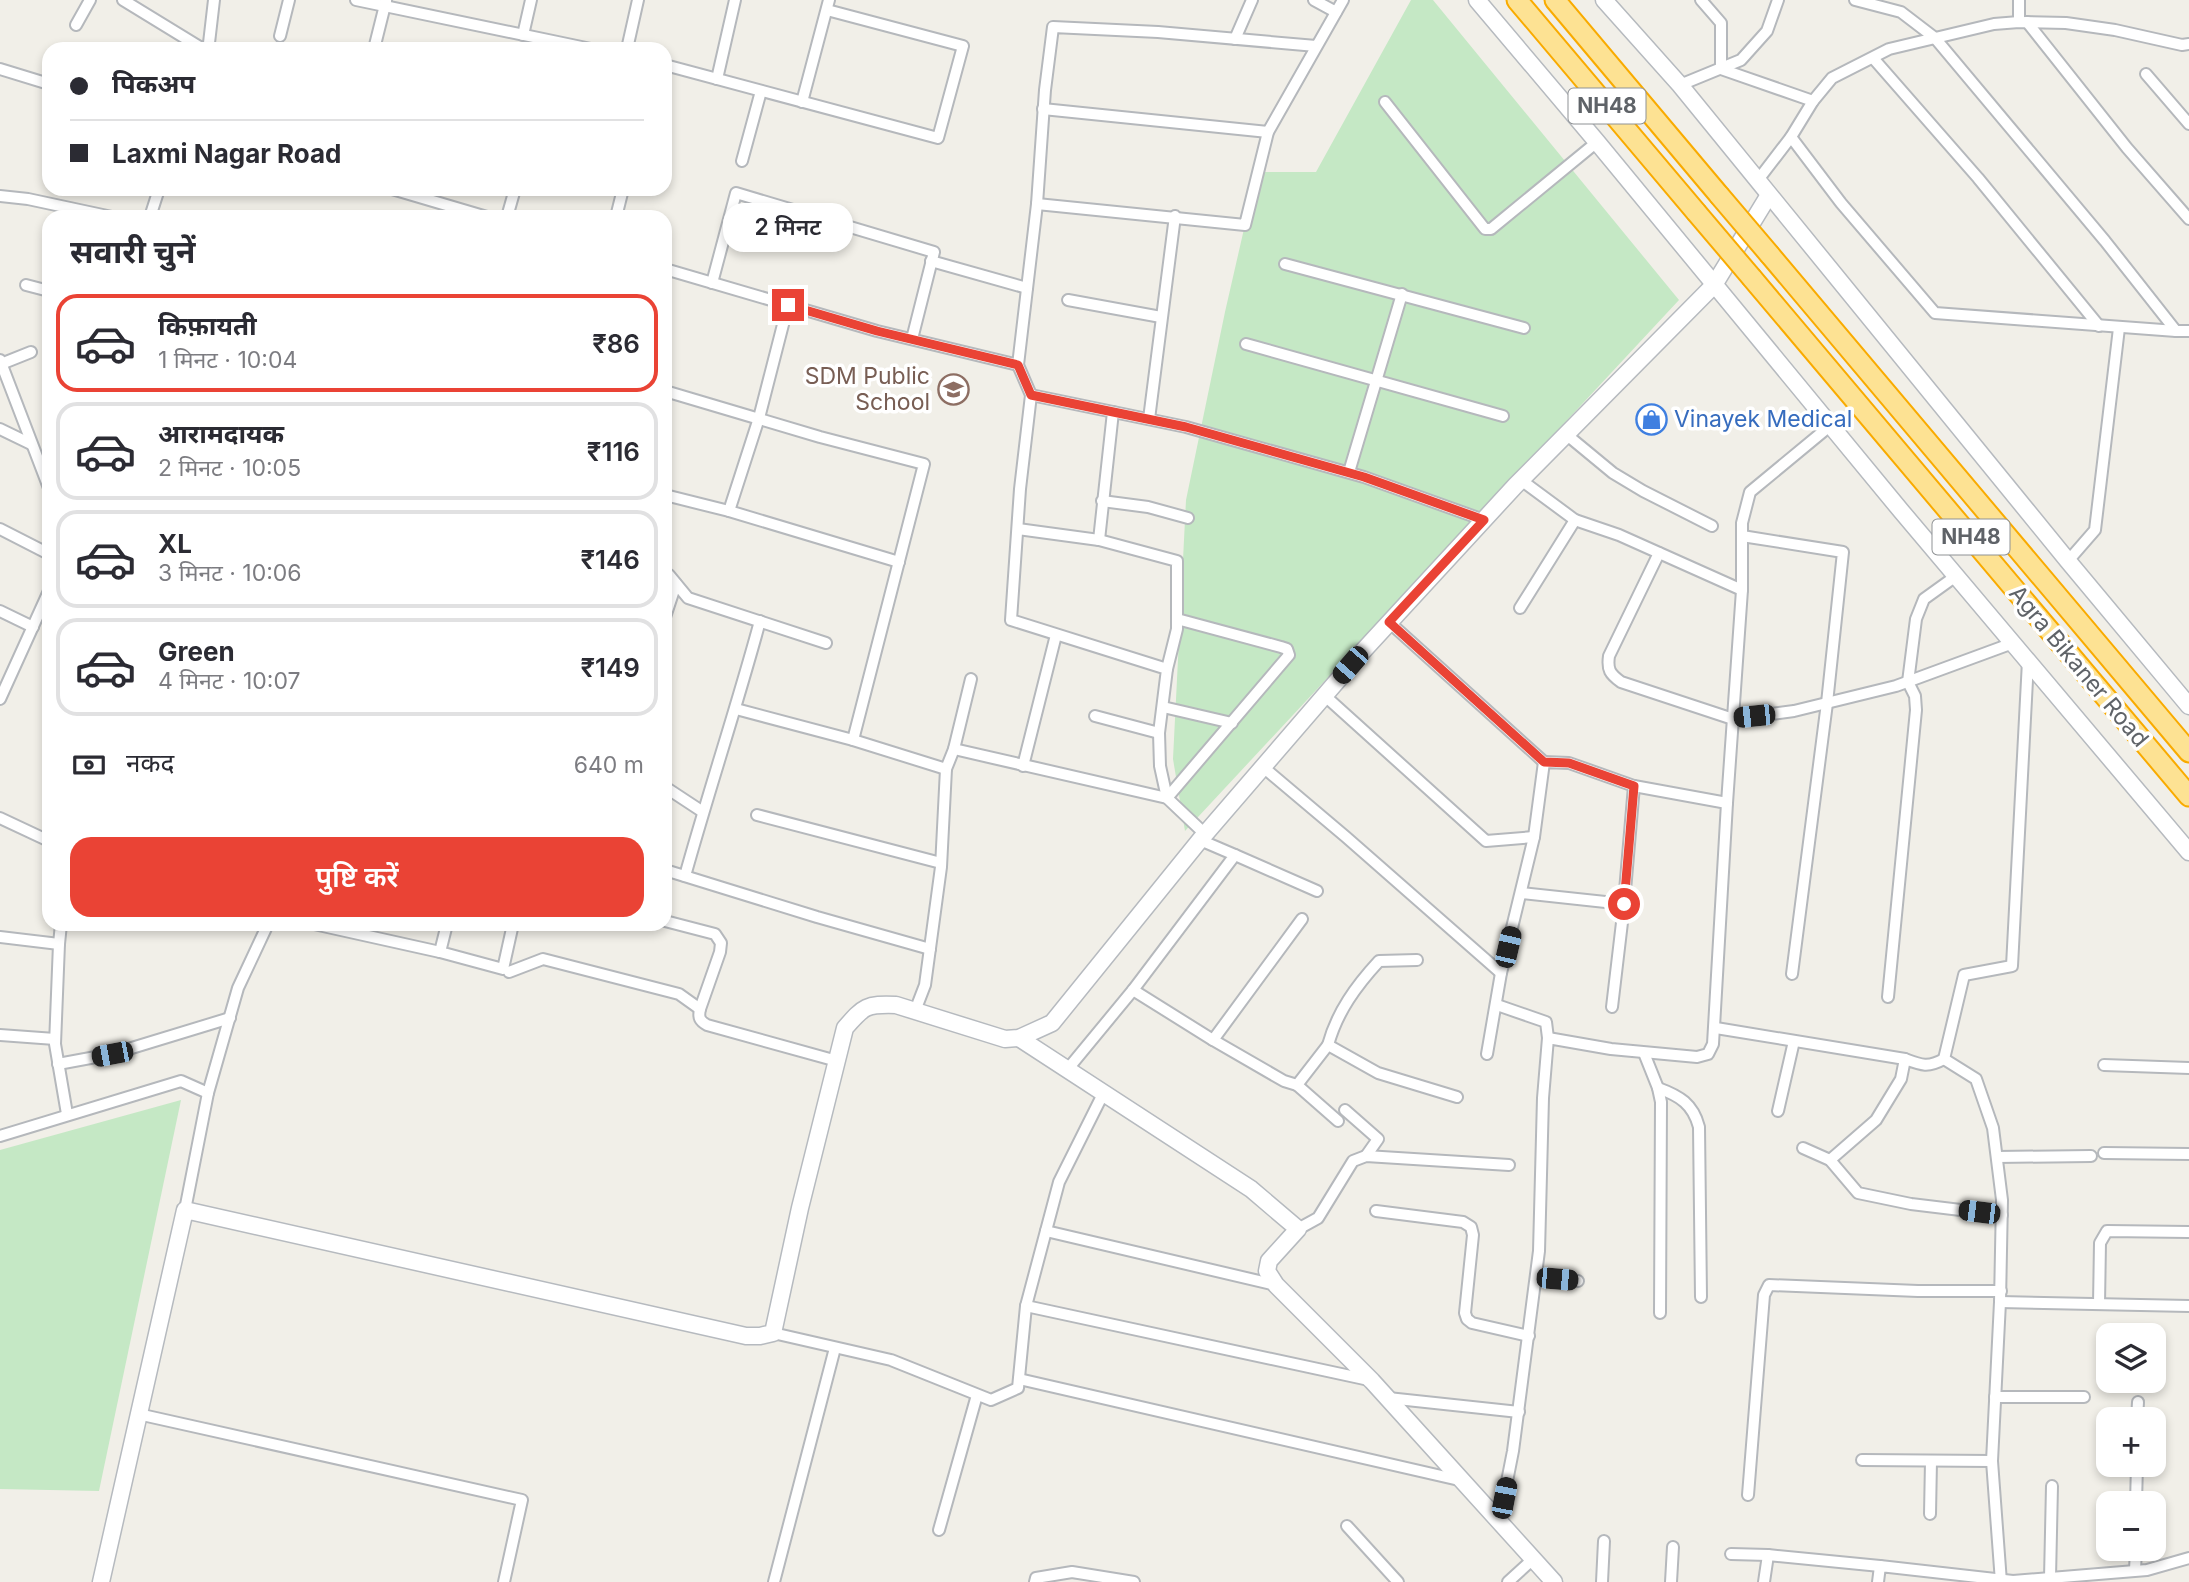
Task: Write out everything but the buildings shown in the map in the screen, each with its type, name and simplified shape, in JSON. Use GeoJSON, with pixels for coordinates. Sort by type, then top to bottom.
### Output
{"type":"FeatureCollection","features":[{"type":"Feature","properties":{"kind":"highway","name":"Agra Bikaner Road"},"geometry":{"type":"LineString","coordinates":[[1517,0],[2189,796]]}},
{"type":"Feature","properties":{"kind":"highway","name":"NH48"},"geometry":{"type":"LineString","coordinates":[[1555,0],[2189,752]]}},
{"type":"Feature","properties":{"kind":"street"},"geometry":{"type":"LineString","coordinates":[[76,25],[90,0]]}},
{"type":"Feature","properties":{"kind":"street"},"geometry":{"type":"LineString","coordinates":[[122,0],[193,42]]}},
{"type":"Feature","properties":{"kind":"street"},"geometry":{"type":"LineString","coordinates":[[209,42],[214,0]]}},
{"type":"Feature","properties":{"kind":"street"},"geometry":{"type":"LineString","coordinates":[[280,36],[289,0]]}},
{"type":"Feature","properties":{"kind":"street"},"geometry":{"type":"LineString","coordinates":[[356,0],[385,3],[545,42]]}},
{"type":"Feature","properties":{"kind":"street"},"geometry":{"type":"LineString","coordinates":[[523,35],[530,0]]}},
{"type":"Feature","properties":{"kind":"street"},"geometry":{"type":"LineString","coordinates":[[629,42],[638,0]]}},
{"type":"Feature","properties":{"kind":"street"},"geometry":{"type":"LineString","coordinates":[[717,79],[735,0]]}},
{"type":"Feature","properties":{"kind":"street"},"geometry":{"type":"LineString","coordinates":[[1235,39],[1252,0]]}},
{"type":"Feature","properties":{"kind":"street"},"geometry":{"type":"LineString","coordinates":[[1314,0],[1336,12]]}},
{"type":"Feature","properties":{"kind":"street"},"geometry":{"type":"LineString","coordinates":[[1037,204],[1245,225],[1268,132],[1343,0]]}},
{"type":"Feature","properties":{"kind":"street"},"geometry":{"type":"LineString","coordinates":[[1477,0],[2189,852]]}},
{"type":"Feature","properties":{"kind":"street"},"geometry":{"type":"LineString","coordinates":[[1604,0],[1680,85],[2067,561],[2189,706]]}},
{"type":"Feature","properties":{"kind":"street"},"geometry":{"type":"LineString","coordinates":[[1701,0],[1721,23],[1721,69]]}},
{"type":"Feature","properties":{"kind":"street"},"geometry":{"type":"LineString","coordinates":[[1680,85],[1741,60],[1767,32],[1778,0]]}},
{"type":"Feature","properties":{"kind":"street"},"geometry":{"type":"LineString","coordinates":[[1855,0],[1901,12],[1935,38],[2176,331]]}},
{"type":"Feature","properties":{"kind":"street"},"geometry":{"type":"LineString","coordinates":[[2019,0],[2023,22],[2189,219]]}},
{"type":"Feature","properties":{"kind":"street"},"geometry":{"type":"LineString","coordinates":[[376,42],[385,3]]}},
{"type":"Feature","properties":{"kind":"street"},"geometry":{"type":"LineString","coordinates":[[672,67],[802,102],[938,138],[963,46],[828,5],[802,102]]}},
{"type":"Feature","properties":{"kind":"street"},"geometry":{"type":"LineString","coordinates":[[1758,180],[1832,78],[1889,49],[1994,24],[2023,22],[2066,23],[2115,30],[2182,45],[2189,44]]}},
{"type":"Feature","properties":{"kind":"street"},"geometry":{"type":"LineString","coordinates":[[1167,669],[1011,620],[1020,489],[1031,395],[1018,365],[1037,204],[1043,109],[1054,27],[1317,46]]}},
{"type":"Feature","properties":{"kind":"street"},"geometry":{"type":"LineString","coordinates":[[1873,58],[1979,178],[2099,326]]}},
{"type":"Feature","properties":{"kind":"street"},"geometry":{"type":"LineString","coordinates":[[0,69],[42,83]]}},
{"type":"Feature","properties":{"kind":"street"},"geometry":{"type":"LineString","coordinates":[[1721,69],[1813,101]]}},
{"type":"Feature","properties":{"kind":"street"},"geometry":{"type":"LineString","coordinates":[[2146,74],[2189,124]]}},
{"type":"Feature","properties":{"kind":"street"},"geometry":{"type":"LineString","coordinates":[[742,161],[761,91]]}},
{"type":"Feature","properties":{"kind":"street"},"geometry":{"type":"LineString","coordinates":[[1384,102],[1485,229],[1491,229],[1597,142]]}},
{"type":"Feature","properties":{"kind":"street"},"geometry":{"type":"LineString","coordinates":[[1043,109],[1268,132]]}},
{"type":"Feature","properties":{"kind":"street"},"geometry":{"type":"LineString","coordinates":[[1791,137],[1841,203],[1935,313],[2189,331]]}},
{"type":"Feature","properties":{"kind":"street"},"geometry":{"type":"LineString","coordinates":[[712,283],[736,193],[934,252],[912,339]]}},
{"type":"Feature","properties":{"kind":"street"},"geometry":{"type":"LineString","coordinates":[[773,1333],[800,1208],[845,1028],[862,1009],[878,1004],[896,1005],[1005,1039],[1019,1038],[1052,1023],[1203,837],[1389,622],[1521,480],[1714,285],[1769,195]]}},
{"type":"Feature","properties":{"kind":"street"},"geometry":{"type":"LineString","coordinates":[[416,196],[463,210]]}},
{"type":"Feature","properties":{"kind":"street"},"geometry":{"type":"LineString","coordinates":[[0,197],[28,199],[80,210]]}},
{"type":"Feature","properties":{"kind":"street"},"geometry":{"type":"LineString","coordinates":[[1149,419],[1175,216]]}},
{"type":"Feature","properties":{"kind":"street"},"geometry":{"type":"LineString","coordinates":[[932,261],[1027,288]]}},
{"type":"Feature","properties":{"kind":"street"},"geometry":{"type":"LineString","coordinates":[[1285,264],[1524,328]]}},
{"type":"Feature","properties":{"kind":"street"},"geometry":{"type":"LineString","coordinates":[[672,271],[912,339],[1018,365]]}},
{"type":"Feature","properties":{"kind":"street"},"geometry":{"type":"LineString","coordinates":[[26,285],[42,289]]}},
{"type":"Feature","properties":{"kind":"street"},"geometry":{"type":"LineString","coordinates":[[1349,472],[1402,294]]}},
{"type":"Feature","properties":{"kind":"street"},"geometry":{"type":"LineString","coordinates":[[1068,300],[1161,317]]}},
{"type":"Feature","properties":{"kind":"street"},"geometry":{"type":"LineString","coordinates":[[729,510],[759,418],[788,305]]}},
{"type":"Feature","properties":{"kind":"street"},"geometry":{"type":"LineString","coordinates":[[2067,561],[2095,530],[2119,328]]}},
{"type":"Feature","properties":{"kind":"street"},"geometry":{"type":"LineString","coordinates":[[1246,344],[1503,416]]}},
{"type":"Feature","properties":{"kind":"street"},"geometry":{"type":"LineString","coordinates":[[30,352],[1,362],[42,471]]}},
{"type":"Feature","properties":{"kind":"street"},"geometry":{"type":"LineString","coordinates":[[672,393],[924,464],[853,740]]}},
{"type":"Feature","properties":{"kind":"street"},"geometry":{"type":"LineString","coordinates":[[1031,395],[1149,419],[1349,472],[1484,520]]}},
{"type":"Feature","properties":{"kind":"street"},"geometry":{"type":"LineString","coordinates":[[1099,540],[1113,412]]}},
{"type":"Feature","properties":{"kind":"street"},"geometry":{"type":"LineString","coordinates":[[1548,1038],[1644,1053],[1697,1057],[1708,1054],[1713,1044],[1742,590],[1742,523],[1750,492],[1831,425]]}},
{"type":"Feature","properties":{"kind":"street"},"geometry":{"type":"LineString","coordinates":[[0,429],[31,444]]}},
{"type":"Feature","properties":{"kind":"street"},"geometry":{"type":"LineString","coordinates":[[1567,435],[1613,472],[1643,491],[1712,526]]}},
{"type":"Feature","properties":{"kind":"street"},"geometry":{"type":"LineString","coordinates":[[1521,480],[1575,520],[1619,535],[1742,590]]}},
{"type":"Feature","properties":{"kind":"street"},"geometry":{"type":"LineString","coordinates":[[672,497],[729,510],[899,562]]}},
{"type":"Feature","properties":{"kind":"street"},"geometry":{"type":"LineString","coordinates":[[1102,501],[1148,507],[1188,518]]}},
{"type":"Feature","properties":{"kind":"street"},"geometry":{"type":"LineString","coordinates":[[1520,608],[1575,520]]}},
{"type":"Feature","properties":{"kind":"street"},"geometry":{"type":"LineString","coordinates":[[0,529],[42,550]]}},
{"type":"Feature","properties":{"kind":"street"},"geometry":{"type":"LineString","coordinates":[[1018,529],[1099,540],[1177,561],[1177,629],[1167,669],[1159,733],[1160,766],[1167,798],[1203,837],[1234,855],[1317,891]]}},
{"type":"Feature","properties":{"kind":"street"},"geometry":{"type":"LineString","coordinates":[[1742,536],[1843,552],[1827,703],[1792,974]]}},
{"type":"Feature","properties":{"kind":"street"},"geometry":{"type":"LineString","coordinates":[[1659,553],[1609,656],[1610,674],[1621,682],[1733,719],[1794,712],[1908,682],[2013,643]]}},
{"type":"Feature","properties":{"kind":"street"},"geometry":{"type":"LineString","coordinates":[[1888,997],[1916,710],[1915,696],[1908,682],[1916,619],[1924,599],[1956,576]]}},
{"type":"Feature","properties":{"kind":"street"},"geometry":{"type":"LineString","coordinates":[[672,580],[688,598],[826,643]]}},
{"type":"Feature","properties":{"kind":"street"},"geometry":{"type":"LineString","coordinates":[[672,596],[676,584]]}},
{"type":"Feature","properties":{"kind":"street"},"geometry":{"type":"LineString","coordinates":[[0,699],[42,606]]}},
{"type":"Feature","properties":{"kind":"street"},"geometry":{"type":"LineString","coordinates":[[0,611],[33,626]]}},
{"type":"Feature","properties":{"kind":"street"},"geometry":{"type":"LineString","coordinates":[[1167,798],[1289,655],[1287,649],[1177,619]]}},
{"type":"Feature","properties":{"kind":"street"},"geometry":{"type":"LineString","coordinates":[[685,876],[760,621]]}},
{"type":"Feature","properties":{"kind":"street"},"geometry":{"type":"LineString","coordinates":[[1389,622],[1544,762],[1569,763],[1634,786],[1727,803]]}},
{"type":"Feature","properties":{"kind":"street"},"geometry":{"type":"LineString","coordinates":[[1023,766],[1056,635]]}},
{"type":"Feature","properties":{"kind":"street"},"geometry":{"type":"LineString","coordinates":[[1944,1059],[1964,975],[2012,966],[2028,661]]}},
{"type":"Feature","properties":{"kind":"street"},"geometry":{"type":"LineString","coordinates":[[915,1011],[925,985],[930,949],[941,863],[946,769],[954,749],[971,679]]}},
{"type":"Feature","properties":{"kind":"street"},"geometry":{"type":"LineString","coordinates":[[1324,695],[1486,841],[1534,837]]}},
{"type":"Feature","properties":{"kind":"street"},"geometry":{"type":"LineString","coordinates":[[1163,707],[1232,723]]}},
{"type":"Feature","properties":{"kind":"street"},"geometry":{"type":"LineString","coordinates":[[736,709],[853,740],[946,769]]}},
{"type":"Feature","properties":{"kind":"street"},"geometry":{"type":"LineString","coordinates":[[1095,716],[1159,733]]}},
{"type":"Feature","properties":{"kind":"street"},"geometry":{"type":"LineString","coordinates":[[954,749],[1167,798]]}},
{"type":"Feature","properties":{"kind":"street"},"geometry":{"type":"LineString","coordinates":[[1487,1054],[1501,973],[1534,837],[1544,762]]}},
{"type":"Feature","properties":{"kind":"street"},"geometry":{"type":"LineString","coordinates":[[1263,767],[1501,973]]}},
{"type":"Feature","properties":{"kind":"street"},"geometry":{"type":"LineString","coordinates":[[1612,1007],[1634,786]]}},
{"type":"Feature","properties":{"kind":"street"},"geometry":{"type":"LineString","coordinates":[[672,792],[703,812]]}},
{"type":"Feature","properties":{"kind":"street"},"geometry":{"type":"LineString","coordinates":[[757,815],[941,863]]}},
{"type":"Feature","properties":{"kind":"street"},"geometry":{"type":"LineString","coordinates":[[0,818],[42,838]]}},
{"type":"Feature","properties":{"kind":"street"},"geometry":{"type":"LineString","coordinates":[[1067,1070],[1133,990],[1234,855]]}},
{"type":"Feature","properties":{"kind":"street"},"geometry":{"type":"LineString","coordinates":[[672,872],[930,949]]}},
{"type":"Feature","properties":{"kind":"street"},"geometry":{"type":"LineString","coordinates":[[1521,893],[1624,904]]}},
{"type":"Feature","properties":{"kind":"street"},"geometry":{"type":"LineString","coordinates":[[1213,1040],[1302,919]]}},
{"type":"Feature","properties":{"kind":"street"},"geometry":{"type":"LineString","coordinates":[[672,923],[715,934],[721,943],[700,1009],[701,1021],[707,1025],[837,1061]]}},
{"type":"Feature","properties":{"kind":"street"},"geometry":{"type":"LineString","coordinates":[[60,931],[55,1039],[68,1114]]}},
{"type":"Feature","properties":{"kind":"street"},"geometry":{"type":"LineString","coordinates":[[101,1582],[185,1210],[208,1093],[239,988],[265,931]]}},
{"type":"Feature","properties":{"kind":"street"},"geometry":{"type":"LineString","coordinates":[[371,931],[503,969],[511,931]]}},
{"type":"Feature","properties":{"kind":"street"},"geometry":{"type":"LineString","coordinates":[[440,952],[445,931]]}},
{"type":"Feature","properties":{"kind":"street"},"geometry":{"type":"LineString","coordinates":[[0,937],[59,944]]}},
{"type":"Feature","properties":{"kind":"street"},"geometry":{"type":"LineString","coordinates":[[509,972],[542,959],[680,994],[700,1009]]}},
{"type":"Feature","properties":{"kind":"street"},"geometry":{"type":"LineString","coordinates":[[1297,1085],[1328,1045],[1344,1006],[1379,961],[1418,960]]}},
{"type":"Feature","properties":{"kind":"street"},"geometry":{"type":"LineString","coordinates":[[1133,990],[1213,1040],[1284,1081],[1297,1085],[1338,1121]]}},
{"type":"Feature","properties":{"kind":"street"},"geometry":{"type":"LineString","coordinates":[[1497,1005],[1546,1022],[1548,1038],[1543,1098],[1537,1278],[1519,1412],[1499,1522]]}},
{"type":"Feature","properties":{"kind":"street"},"geometry":{"type":"LineString","coordinates":[[58,1064],[112,1054],[230,1018]]}},
{"type":"Feature","properties":{"kind":"street"},"geometry":{"type":"LineString","coordinates":[[1716,1028],[1905,1059],[1924,1066],[1944,1059]]}},
{"type":"Feature","properties":{"kind":"street"},"geometry":{"type":"LineString","coordinates":[[4,1037],[55,1039]]}},
{"type":"Feature","properties":{"kind":"street"},"geometry":{"type":"LineString","coordinates":[[1019,1038],[1251,1189],[1298,1228]]}},
{"type":"Feature","properties":{"kind":"street"},"geometry":{"type":"LineString","coordinates":[[1778,1111],[1794,1041]]}},
{"type":"Feature","properties":{"kind":"street"},"geometry":{"type":"LineString","coordinates":[[1328,1045],[1378,1073],[1457,1097]]}},
{"type":"Feature","properties":{"kind":"street"},"geometry":{"type":"LineString","coordinates":[[1644,1053],[1661,1102],[1660,1313]]}},
{"type":"Feature","properties":{"kind":"street"},"geometry":{"type":"LineString","coordinates":[[1830,1160],[1876,1120],[1901,1079],[1905,1059]]}},
{"type":"Feature","properties":{"kind":"street"},"geometry":{"type":"LineString","coordinates":[[1944,1059],[1976,1079],[1993,1128],[1997,1157],[2002,1215],[2001,1297],[1992,1461],[2001,1582]]}},
{"type":"Feature","properties":{"kind":"street"},"geometry":{"type":"LineString","coordinates":[[2104,1065],[2189,1068]]}},
{"type":"Feature","properties":{"kind":"street"},"geometry":{"type":"LineString","coordinates":[[0,1136],[181,1081],[208,1093]]}},
{"type":"Feature","properties":{"kind":"street"},"geometry":{"type":"LineString","coordinates":[[1658,1088],[1678,1095],[1690,1106],[1699,1127],[1701,1297]]}},
{"type":"Feature","properties":{"kind":"street"},"geometry":{"type":"LineString","coordinates":[[185,1210],[746,1336],[773,1333],[891,1360],[991,1400],[1018,1388],[1026,1306],[1059,1182],[1103,1094]]}},
{"type":"Feature","properties":{"kind":"street"},"geometry":{"type":"LineString","coordinates":[[1345,1110],[1378,1139],[1366,1156]]}},
{"type":"Feature","properties":{"kind":"street"},"geometry":{"type":"LineString","coordinates":[[1804,1148],[1830,1160],[1858,1194],[1910,1204],[2002,1215]]}},
{"type":"Feature","properties":{"kind":"street"},"geometry":{"type":"LineString","coordinates":[[2104,1153],[2189,1154]]}},
{"type":"Feature","properties":{"kind":"street"},"geometry":{"type":"LineString","coordinates":[[1509,1165],[1366,1156],[1353,1161],[1318,1218],[1298,1228],[1269,1261],[1267,1270],[1276,1285],[1388,1398],[1554,1582]]}},
{"type":"Feature","properties":{"kind":"street"},"geometry":{"type":"LineString","coordinates":[[1997,1157],[2091,1156]]}},
{"type":"Feature","properties":{"kind":"street"},"geometry":{"type":"LineString","coordinates":[[1376,1211],[1463,1222],[1471,1227],[1474,1235],[1465,1313],[1467,1319],[1472,1323],[1529,1336]]}},
{"type":"Feature","properties":{"kind":"street"},"geometry":{"type":"LineString","coordinates":[[1046,1231],[1276,1285]]}},
{"type":"Feature","properties":{"kind":"street"},"geometry":{"type":"LineString","coordinates":[[2099,1304],[2100,1242],[2106,1231],[2189,1232]]}},
{"type":"Feature","properties":{"kind":"street"},"geometry":{"type":"LineString","coordinates":[[1537,1278],[1577,1281]]}},
{"type":"Feature","properties":{"kind":"street"},"geometry":{"type":"LineString","coordinates":[[1748,1494],[1764,1295],[1769,1285],[1918,1290],[2099,1304],[2189,1306]]}},
{"type":"Feature","properties":{"kind":"street"},"geometry":{"type":"LineString","coordinates":[[1026,1306],[1372,1381]]}},
{"type":"Feature","properties":{"kind":"street"},"geometry":{"type":"LineString","coordinates":[[774,1582],[835,1348]]}},
{"type":"Feature","properties":{"kind":"street"},"geometry":{"type":"LineString","coordinates":[[1019,1379],[1462,1480]]}},
{"type":"Feature","properties":{"kind":"street"},"geometry":{"type":"LineString","coordinates":[[939,1530],[976,1395]]}},
{"type":"Feature","properties":{"kind":"street"},"geometry":{"type":"LineString","coordinates":[[1995,1397],[2084,1397]]}},
{"type":"Feature","properties":{"kind":"street"},"geometry":{"type":"LineString","coordinates":[[1388,1398],[1519,1412]]}},
{"type":"Feature","properties":{"kind":"street"},"geometry":{"type":"LineString","coordinates":[[2138,1402],[2138,1407]]}},
{"type":"Feature","properties":{"kind":"street"},"geometry":{"type":"LineString","coordinates":[[138,1414],[522,1500],[504,1582]]}},
{"type":"Feature","properties":{"kind":"street"},"geometry":{"type":"LineString","coordinates":[[1863,1460],[1992,1461]]}},
{"type":"Feature","properties":{"kind":"street"},"geometry":{"type":"LineString","coordinates":[[1930,1514],[1931,1461]]}},
{"type":"Feature","properties":{"kind":"street"},"geometry":{"type":"LineString","coordinates":[[2050,1578],[2052,1486]]}},
{"type":"Feature","properties":{"kind":"street"},"geometry":{"type":"LineString","coordinates":[[1347,1526],[1398,1582]]}},
{"type":"Feature","properties":{"kind":"street"},"geometry":{"type":"LineString","coordinates":[[1602,1582],[1604,1541]]}},
{"type":"Feature","properties":{"kind":"street"},"geometry":{"type":"LineString","coordinates":[[1671,1582],[1673,1547]]}},
{"type":"Feature","properties":{"kind":"street"},"geometry":{"type":"LineString","coordinates":[[1731,1554],[1880,1566],[2001,1582],[2050,1578],[2085,1579],[2141,1570],[2189,1558]]}},
{"type":"Feature","properties":{"kind":"street"},"geometry":{"type":"LineString","coordinates":[[1764,1582],[1768,1555]]}},
{"type":"Feature","properties":{"kind":"street"},"geometry":{"type":"LineString","coordinates":[[1508,1582],[1533,1559]]}},
{"type":"Feature","properties":{"kind":"street"},"geometry":{"type":"LineString","coordinates":[[2139,1561],[2146,1582]]}},
{"type":"Feature","properties":{"kind":"street"},"geometry":{"type":"LineString","coordinates":[[1878,1582],[1880,1566]]}},
{"type":"Feature","properties":{"kind":"street"},"geometry":{"type":"LineString","coordinates":[[1035,1582],[1036,1578],[1072,1572],[1134,1582]]}},
{"type":"Feature","properties":{"kind":"green space"},"geometry":{"type":"Polygon","coordinates":[[[1411,0],[1433,0],[1679,300],[1185,831],[1173,759],[1186,500],[1257,172],[1316,172],[1411,0]]]}},
{"type":"Feature","properties":{"kind":"green space"},"geometry":{"type":"Polygon","coordinates":[[[181,1100],[99,1491],[0,1489],[0,1150],[181,1100]]]}},
{"type":"Feature","properties":{"kind":"place","name":"SDM Public School"},"geometry":{"type":"Point","coordinates":[953,389]}},
{"type":"Feature","properties":{"kind":"place","name":"Vinayek Medical"},"geometry":{"type":"Point","coordinates":[1651,419]}},
{"type":"Feature","properties":{"kind":"route"},"geometry":{"type":"LineString","coordinates":[[788,305],[877,331],[1018,365],[1031,395],[1186,427],[1364,477],[1484,520],[1389,622],[1544,762],[1569,763],[1634,786],[1624,904]]}}]}
